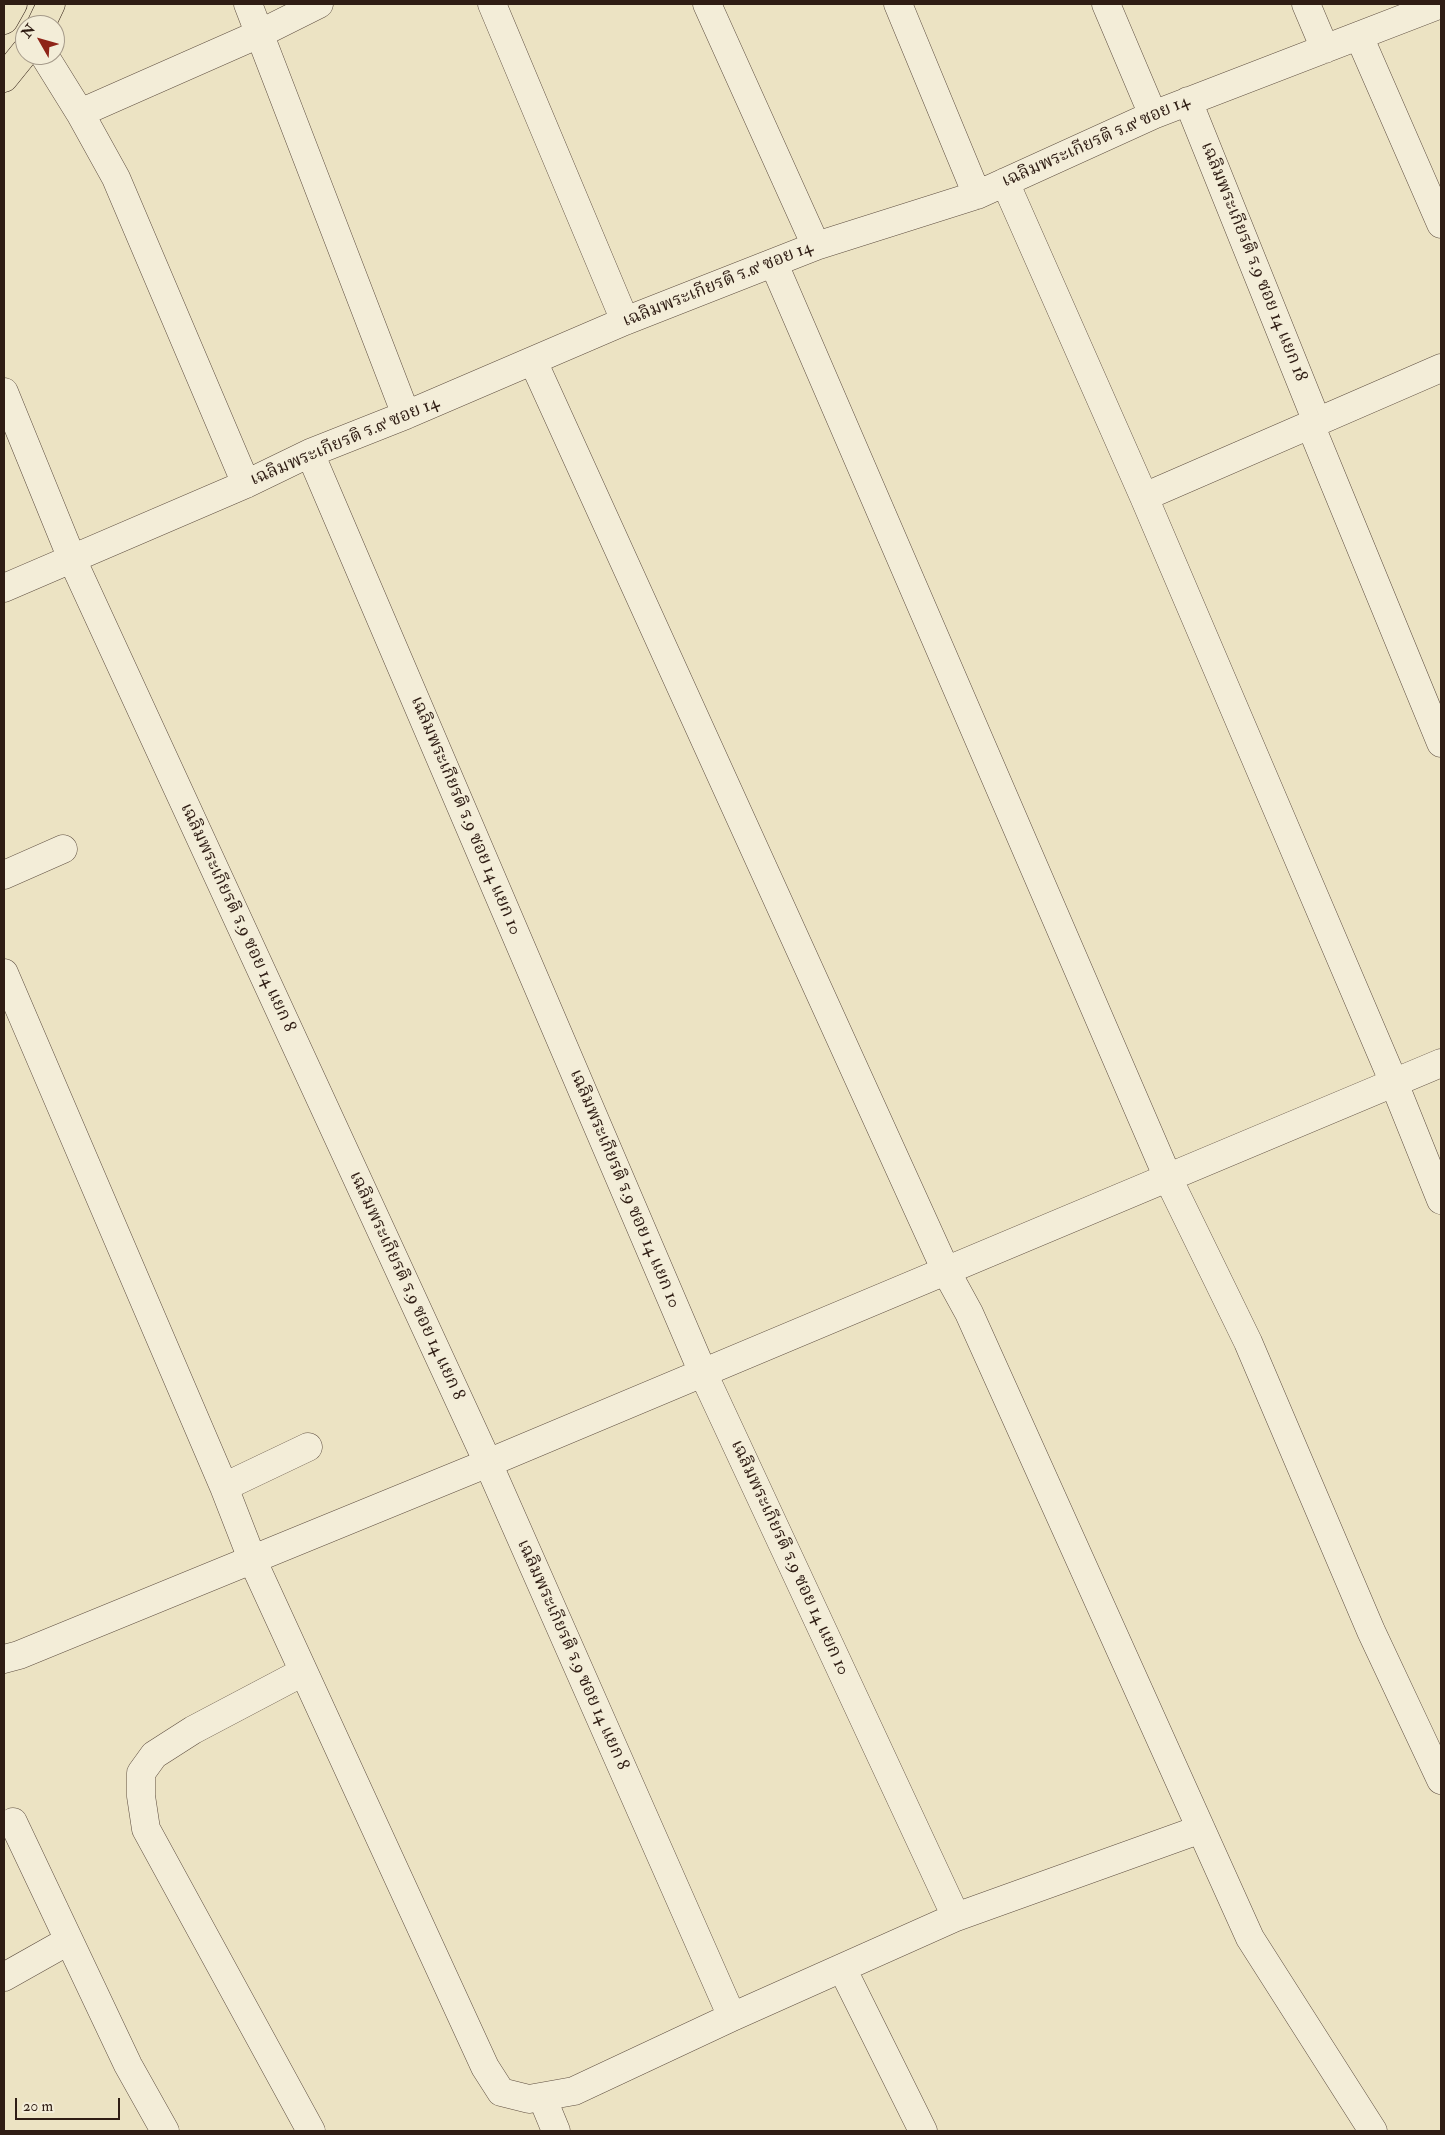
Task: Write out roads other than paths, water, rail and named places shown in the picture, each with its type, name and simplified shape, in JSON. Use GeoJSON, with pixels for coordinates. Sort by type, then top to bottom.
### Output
{"type":"FeatureCollection","features":[{"type":"Feature","properties":{"kind":"main road"},"geometry":{"type":"LineString","coordinates":[[4,20],[13,4]]}},
{"type":"Feature","properties":{"kind":"main road"},"geometry":{"type":"LineString","coordinates":[[4,78],[15,64]]}},
{"type":"Feature","properties":{"kind":"street"},"geometry":{"type":"LineString","coordinates":[[248,4],[406,416]]}},
{"type":"Feature","properties":{"kind":"street"},"geometry":{"type":"LineString","coordinates":[[80,113],[260,34],[319,4]]}},
{"type":"Feature","properties":{"kind":"street"},"geometry":{"type":"LineString","coordinates":[[492,4],[625,322]]}},
{"type":"Feature","properties":{"kind":"street"},"geometry":{"type":"LineString","coordinates":[[707,4],[816,246]]}},
{"type":"Feature","properties":{"kind":"street"},"geometry":{"type":"LineString","coordinates":[[898,4],[977,195]]}},
{"type":"Feature","properties":{"kind":"street"},"geometry":{"type":"LineString","coordinates":[[1106,4],[1153,115]]}},
{"type":"Feature","properties":{"kind":"street"},"geometry":{"type":"LineString","coordinates":[[1306,4],[1325,49]]}},
{"type":"Feature","properties":{"kind":"street","name":"เฉลิมพระเกียรติ ร.๙ ซอย 14"},"geometry":{"type":"LineString","coordinates":[[4,588],[246,484],[310,453],[406,416],[625,322],[816,246],[977,195],[1153,115],[1441,4]]}},
{"type":"Feature","properties":{"kind":"street"},"geometry":{"type":"LineString","coordinates":[[1359,36],[1441,224]]}},
{"type":"Feature","properties":{"kind":"street"},"geometry":{"type":"LineString","coordinates":[[50,65],[80,113],[116,178],[246,484]]}},
{"type":"Feature","properties":{"kind":"street","name":"เฉลิมพระเกียรติ ร.9 ซอย 14 แยก 18"},"geometry":{"type":"LineString","coordinates":[[1188,102],[1313,423],[1441,743]]}},
{"type":"Feature","properties":{"kind":"street"},"geometry":{"type":"LineString","coordinates":[[1005,182],[1144,497],[1394,1083],[1441,1200]]}},
{"type":"Feature","properties":{"kind":"street"},"geometry":{"type":"LineString","coordinates":[[774,264],[1168,1178],[1248,1342],[1371,1631],[1441,1780]]}},
{"type":"Feature","properties":{"kind":"street"},"geometry":{"type":"LineString","coordinates":[[533,361],[946,1271],[969,1313],[1250,1938],[1373,2131]]}},
{"type":"Feature","properties":{"kind":"street"},"geometry":{"type":"LineString","coordinates":[[1144,497],[1441,368]]}},
{"type":"Feature","properties":{"kind":"street","name":"เฉลิมพระเกียรติ ร.9 ซอย 14 แยก 8"},"geometry":{"type":"LineString","coordinates":[[4,392],[72,559],[488,1463],[732,2017]]}},
{"type":"Feature","properties":{"kind":"street","name":"เฉลิมพระเกียรติ ร.9 ซอย 14 แยก 10"},"geometry":{"type":"LineString","coordinates":[[310,453],[703,1372],[956,1917]]}},
{"type":"Feature","properties":{"kind":"street"},"geometry":{"type":"LineString","coordinates":[[4,875],[63,849]]}},
{"type":"Feature","properties":{"kind":"street"},"geometry":{"type":"LineString","coordinates":[[4,973],[224,1487],[252,1560],[485,2067],[501,2092],[529,2100],[574,2091],[732,2017],[956,1917],[1201,1829]]}},
{"type":"Feature","properties":{"kind":"street"},"geometry":{"type":"LineString","coordinates":[[4,1659],[19,1656],[488,1463],[1441,1064]]}},
{"type":"Feature","properties":{"kind":"street"},"geometry":{"type":"LineString","coordinates":[[224,1487],[308,1447]]}},
{"type":"Feature","properties":{"kind":"street"},"geometry":{"type":"LineString","coordinates":[[303,1672],[193,1730],[154,1755],[141,1773],[141,1796],[146,1829],[312,2131]]}},
{"type":"Feature","properties":{"kind":"street"},"geometry":{"type":"LineString","coordinates":[[13,1822],[128,2065],[165,2131]]}},
{"type":"Feature","properties":{"kind":"street"},"geometry":{"type":"LineString","coordinates":[[4,1977],[68,1941]]}},
{"type":"Feature","properties":{"kind":"street"},"geometry":{"type":"LineString","coordinates":[[842,1968],[923,2131]]}},
{"type":"Feature","properties":{"kind":"street"},"geometry":{"type":"LineString","coordinates":[[542,2097],[556,2131]]}}]}
